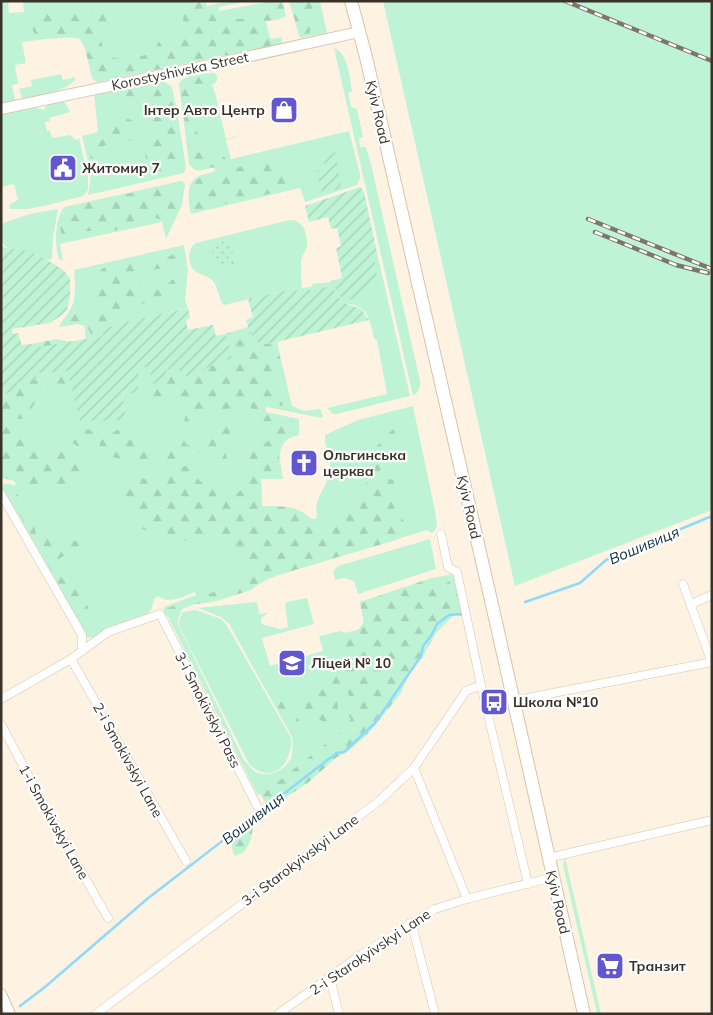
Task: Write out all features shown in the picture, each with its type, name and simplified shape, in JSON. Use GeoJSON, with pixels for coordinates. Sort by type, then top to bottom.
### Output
{"type":"FeatureCollection","features":[{"type":"Feature","properties":{"kind":"main road","name":"Kyiv Road"},"geometry":{"type":"LineString","coordinates":[[351,1],[491,600],[512,701],[584,1014]]}},
{"type":"Feature","properties":{"kind":"street","name":"Korostyshivska Street"},"geometry":{"type":"LineString","coordinates":[[1,108],[359,32]]}},
{"type":"Feature","properties":{"kind":"street"},"geometry":{"type":"LineString","coordinates":[[1,494],[82,635],[82,651],[1,699]]}},
{"type":"Feature","properties":{"kind":"street"},"geometry":{"type":"LineString","coordinates":[[442,534],[448,567],[457,572],[481,685],[528,884]]}},
{"type":"Feature","properties":{"kind":"street"},"geometry":{"type":"LineString","coordinates":[[512,701],[712,663],[683,584]]}},
{"type":"Feature","properties":{"kind":"street"},"geometry":{"type":"LineString","coordinates":[[691,604],[712,596]]}},
{"type":"Feature","properties":{"kind":"street","name":"3-i Smokivskyi Pass"},"geometry":{"type":"LineString","coordinates":[[82,651],[108,632],[160,614],[257,806]]}},
{"type":"Feature","properties":{"kind":"street","name":"2-i Smokivskyi Lane"},"geometry":{"type":"LineString","coordinates":[[71,659],[186,861]]}},
{"type":"Feature","properties":{"kind":"street","name":"3-i Starokyivskyi Lane"},"geometry":{"type":"LineString","coordinates":[[96,1014],[379,801],[414,768],[466,691],[481,685]]}},
{"type":"Feature","properties":{"kind":"street","name":"1-i Smokivskyi Lane"},"geometry":{"type":"LineString","coordinates":[[1,724],[49,815],[108,918]]}},
{"type":"Feature","properties":{"kind":"street"},"geometry":{"type":"LineString","coordinates":[[414,768],[467,899]]}},
{"type":"Feature","properties":{"kind":"street"},"geometry":{"type":"LineString","coordinates":[[548,858],[712,820]]}},
{"type":"Feature","properties":{"kind":"street","name":"2-i Starokyivskyi Lane"},"geometry":{"type":"LineString","coordinates":[[278,1014],[362,954],[435,909],[553,877]]}},
{"type":"Feature","properties":{"kind":"street"},"geometry":{"type":"LineString","coordinates":[[410,923],[414,929],[435,1014]]}},
{"type":"Feature","properties":{"kind":"street"},"geometry":{"type":"LineString","coordinates":[[330,978],[339,1014]]}},
{"type":"Feature","properties":{"kind":"street"},"geometry":{"type":"LineString","coordinates":[[1,994],[10,1014]]}},
{"type":"Feature","properties":{"kind":"green space"},"geometry":{"type":"Polygon","coordinates":[[[1,1],[8,1],[9,13],[24,12],[23,1],[205,1],[207,6],[228,1],[248,1],[219,7],[219,11],[272,1],[283,1],[286,17],[266,21],[270,39],[282,41],[281,43],[97,82],[92,78],[85,48],[80,39],[72,36],[22,42],[26,63],[15,65],[18,84],[12,85],[15,100],[1,103],[1,1]]]}},
{"type":"Feature","properties":{"kind":"green space"},"geometry":{"type":"Polygon","coordinates":[[[182,1],[203,1],[206,8],[211,12],[240,19],[248,17],[271,4],[281,3],[284,8],[283,17],[277,20],[263,21],[259,27],[261,30],[267,31],[271,39],[282,37],[282,42],[97,82],[92,78],[85,48],[80,39],[37,38],[32,28],[33,16],[43,13],[107,9],[113,18],[101,41],[103,48],[113,58],[142,56],[152,51],[164,35],[177,34],[180,30],[183,20],[182,1]]]}},
{"type":"Feature","properties":{"kind":"green space"},"geometry":{"type":"Polygon","coordinates":[[[289,1],[320,1],[327,33],[300,38],[289,1]]]}},
{"type":"Feature","properties":{"kind":"green space"},"geometry":{"type":"Polygon","coordinates":[[[291,1],[314,1],[315,17],[309,34],[299,34],[290,4],[291,1]]]}},
{"type":"Feature","properties":{"kind":"green space"},"geometry":{"type":"Polygon","coordinates":[[[383,1],[712,1],[712,510],[515,586],[383,1]]]}},
{"type":"Feature","properties":{"kind":"green space"},"geometry":{"type":"Polygon","coordinates":[[[334,48],[339,51],[348,66],[352,91],[348,93],[351,107],[357,109],[363,137],[359,138],[360,147],[366,147],[371,164],[419,375],[419,388],[413,396],[334,48]]]}},
{"type":"Feature","properties":{"kind":"green space"},"geometry":{"type":"Polygon","coordinates":[[[214,73],[217,79],[216,83],[212,85],[226,139],[247,133],[226,140],[231,159],[349,131],[360,174],[357,185],[305,202],[300,188],[191,214],[189,193],[191,183],[199,176],[215,171],[214,167],[200,171],[194,170],[189,164],[179,84],[190,76],[214,73]]]}},
{"type":"Feature","properties":{"kind":"green space"},"geometry":{"type":"Polygon","coordinates":[[[61,74],[63,80],[76,77],[68,86],[61,89],[22,98],[19,89],[32,86],[31,80],[61,74]]]}},
{"type":"Feature","properties":{"kind":"green space"},"geometry":{"type":"Polygon","coordinates":[[[207,76],[209,83],[198,90],[196,100],[188,110],[190,121],[208,148],[214,153],[225,157],[228,162],[222,166],[197,170],[191,165],[180,88],[185,81],[207,76]]]}},
{"type":"Feature","properties":{"kind":"green space"},"geometry":{"type":"Polygon","coordinates":[[[155,81],[164,81],[172,87],[186,167],[184,173],[88,195],[91,175],[82,136],[98,132],[94,94],[155,81]]]}},
{"type":"Feature","properties":{"kind":"green space"},"geometry":{"type":"Polygon","coordinates":[[[160,84],[169,89],[172,97],[181,146],[181,155],[176,171],[161,175],[151,173],[145,155],[145,144],[154,137],[148,106],[138,96],[122,98],[122,92],[126,90],[160,84]]]}},
{"type":"Feature","properties":{"kind":"green space"},"geometry":{"type":"Polygon","coordinates":[[[62,101],[70,112],[49,118],[50,121],[45,122],[47,131],[50,131],[52,138],[70,135],[76,140],[79,138],[88,176],[88,190],[83,196],[48,205],[28,209],[10,209],[9,205],[18,200],[14,184],[1,187],[1,114],[35,107],[43,110],[48,104],[62,101]]]}},
{"type":"Feature","properties":{"kind":"green space"},"geometry":{"type":"Polygon","coordinates":[[[117,117],[132,120],[138,129],[138,133],[135,138],[127,142],[104,146],[101,157],[103,177],[97,179],[91,165],[93,143],[105,125],[117,117]]]}},
{"type":"Feature","properties":{"kind":"green space"},"geometry":{"type":"Polygon","coordinates":[[[335,149],[341,188],[322,194],[316,171],[325,167],[323,154],[335,149]]]}},
{"type":"Feature","properties":{"kind":"green space"},"geometry":{"type":"Polygon","coordinates":[[[278,161],[291,182],[290,189],[197,210],[194,209],[190,200],[192,186],[200,177],[248,165],[278,161]]]}},
{"type":"Feature","properties":{"kind":"green space"},"geometry":{"type":"Polygon","coordinates":[[[181,181],[185,185],[182,205],[166,239],[162,222],[60,244],[63,261],[59,259],[56,247],[56,232],[64,207],[181,181]]]}},
{"type":"Feature","properties":{"kind":"green space"},"geometry":{"type":"Polygon","coordinates":[[[177,183],[182,188],[181,200],[172,225],[167,220],[155,218],[113,231],[85,231],[69,237],[62,235],[60,220],[68,207],[177,183]]]}},
{"type":"Feature","properties":{"kind":"green space"},"geometry":{"type":"Polygon","coordinates":[[[360,187],[364,192],[378,257],[374,258],[378,284],[356,298],[347,300],[342,298],[335,288],[333,289],[342,302],[361,309],[369,320],[268,344],[256,342],[246,320],[253,317],[248,299],[296,288],[299,296],[305,294],[305,291],[332,286],[331,281],[342,278],[336,248],[341,246],[337,228],[331,229],[328,217],[309,222],[305,206],[360,187]]]}},
{"type":"Feature","properties":{"kind":"green space"},"geometry":{"type":"Polygon","coordinates":[[[58,209],[53,237],[52,259],[49,260],[30,252],[9,248],[3,244],[1,227],[3,223],[30,214],[58,209]]]}},
{"type":"Feature","properties":{"kind":"green space"},"geometry":{"type":"Polygon","coordinates":[[[295,220],[304,228],[307,237],[307,246],[301,261],[302,288],[312,287],[312,284],[331,282],[332,286],[305,292],[306,294],[299,296],[296,288],[224,305],[213,281],[192,268],[189,257],[193,245],[196,243],[295,220]]]}},
{"type":"Feature","properties":{"kind":"green space"},"geometry":{"type":"Polygon","coordinates":[[[230,240],[235,264],[216,267],[211,245],[230,240]]]}},
{"type":"Feature","properties":{"kind":"green space"},"geometry":{"type":"Polygon","coordinates":[[[184,245],[188,271],[185,300],[188,308],[122,323],[104,329],[103,336],[86,339],[84,323],[59,327],[74,301],[74,270],[184,245]]]}},
{"type":"Feature","properties":{"kind":"green space"},"geometry":{"type":"Polygon","coordinates":[[[1,247],[28,251],[44,258],[63,270],[70,278],[70,298],[67,310],[63,314],[50,323],[12,329],[13,334],[18,333],[22,345],[32,344],[33,348],[103,336],[103,329],[188,308],[190,318],[186,320],[188,330],[213,325],[216,336],[225,334],[232,351],[231,358],[207,368],[195,377],[187,377],[175,367],[166,370],[166,381],[153,384],[149,367],[138,367],[138,392],[122,391],[126,420],[80,421],[67,371],[37,373],[35,380],[17,383],[16,393],[1,394],[1,247]]]}},
{"type":"Feature","properties":{"kind":"green space"},"geometry":{"type":"Polygon","coordinates":[[[178,254],[181,261],[179,266],[149,271],[141,279],[140,285],[144,289],[156,290],[172,280],[179,279],[180,295],[125,306],[117,322],[107,327],[99,325],[96,336],[91,334],[87,326],[67,322],[68,316],[77,311],[106,309],[108,303],[106,300],[95,295],[93,288],[97,275],[107,266],[120,260],[155,261],[178,254]]]}},
{"type":"Feature","properties":{"kind":"green space"},"geometry":{"type":"Polygon","coordinates":[[[378,257],[410,396],[333,414],[327,408],[387,394],[377,340],[374,339],[367,315],[357,306],[347,304],[341,300],[333,289],[373,258],[378,257]]]}},
{"type":"Feature","properties":{"kind":"green space"},"geometry":{"type":"Polygon","coordinates":[[[248,327],[256,342],[268,344],[277,342],[292,406],[304,411],[320,409],[323,416],[322,418],[266,407],[266,412],[299,419],[299,435],[286,441],[282,446],[280,458],[283,479],[261,479],[262,506],[294,509],[312,519],[316,519],[317,503],[328,479],[330,469],[325,435],[358,420],[413,406],[437,526],[434,532],[431,533],[427,530],[230,590],[182,609],[178,625],[244,760],[258,773],[274,773],[284,767],[291,758],[293,748],[292,737],[229,624],[221,617],[198,608],[257,602],[259,614],[268,613],[261,618],[261,624],[280,629],[288,627],[285,605],[287,602],[307,598],[314,624],[262,638],[270,666],[323,651],[319,636],[340,631],[347,633],[359,629],[364,622],[360,602],[432,578],[453,574],[455,582],[452,580],[444,585],[438,604],[343,730],[261,795],[257,794],[167,615],[164,616],[164,607],[196,595],[195,592],[172,600],[162,599],[158,596],[155,598],[151,610],[145,616],[93,638],[85,637],[50,570],[2,488],[4,484],[14,486],[16,484],[14,481],[1,478],[1,394],[16,393],[67,371],[126,420],[122,391],[138,367],[149,367],[232,351],[225,334],[248,327]]]}},
{"type":"Feature","properties":{"kind":"green space"},"geometry":{"type":"Polygon","coordinates":[[[248,327],[256,342],[268,344],[276,342],[282,367],[272,380],[271,387],[283,404],[282,406],[265,405],[264,414],[297,423],[294,432],[280,444],[277,471],[274,475],[261,479],[262,506],[286,507],[303,512],[307,516],[315,534],[321,533],[337,521],[353,504],[369,476],[370,465],[362,461],[336,471],[333,468],[337,461],[377,446],[396,426],[401,430],[396,440],[380,457],[385,459],[401,450],[406,451],[406,458],[378,472],[381,476],[393,480],[396,487],[391,497],[395,509],[404,521],[403,531],[396,540],[277,575],[251,590],[239,594],[213,602],[190,605],[167,613],[165,609],[241,581],[246,573],[239,550],[231,543],[218,538],[191,541],[163,538],[142,529],[120,502],[117,493],[120,487],[136,476],[153,482],[173,468],[186,466],[206,486],[218,492],[237,493],[246,487],[251,476],[249,447],[264,444],[268,441],[269,437],[260,424],[256,423],[251,407],[241,407],[220,410],[203,418],[195,424],[184,441],[187,445],[198,443],[208,438],[225,424],[231,424],[234,430],[222,440],[227,459],[224,465],[218,461],[212,450],[168,460],[142,462],[116,458],[102,453],[99,451],[100,441],[92,441],[80,448],[70,439],[82,430],[96,431],[105,435],[126,425],[136,442],[143,448],[158,451],[172,447],[186,416],[185,404],[182,398],[167,398],[157,409],[152,408],[148,396],[149,390],[153,384],[166,381],[165,370],[175,367],[187,377],[195,377],[207,368],[230,358],[232,351],[225,334],[248,327]]]}},
{"type":"Feature","properties":{"kind":"green space"},"geometry":{"type":"Polygon","coordinates":[[[56,339],[73,342],[71,388],[60,383],[43,392],[25,417],[21,419],[1,417],[1,398],[8,395],[12,390],[32,358],[32,344],[56,339]]]}},
{"type":"Feature","properties":{"kind":"green space"},"geometry":{"type":"Polygon","coordinates":[[[1,421],[12,435],[30,441],[39,448],[84,456],[85,463],[77,475],[75,483],[37,486],[2,477],[1,421]]]}},
{"type":"Feature","properties":{"kind":"green space"},"geometry":{"type":"Polygon","coordinates":[[[8,488],[12,488],[24,504],[40,542],[43,541],[46,535],[53,532],[63,542],[84,540],[87,543],[86,552],[74,557],[65,555],[59,559],[59,564],[88,607],[89,612],[86,616],[82,617],[79,615],[69,600],[6,493],[8,488]]]}},
{"type":"Feature","properties":{"kind":"green space"},"geometry":{"type":"Polygon","coordinates":[[[430,539],[436,569],[358,594],[354,581],[344,578],[335,580],[333,571],[338,566],[430,539]]]}},
{"type":"Feature","properties":{"kind":"green space"},"geometry":{"type":"Polygon","coordinates":[[[432,578],[438,603],[446,584],[452,580],[455,582],[462,616],[454,615],[436,633],[422,658],[409,674],[401,693],[368,734],[347,752],[337,757],[309,782],[273,806],[257,820],[245,851],[236,856],[233,853],[230,833],[262,807],[265,802],[261,795],[343,730],[351,719],[348,715],[350,701],[348,693],[339,698],[339,718],[325,723],[315,717],[310,717],[297,733],[295,739],[293,739],[290,728],[305,708],[307,702],[301,700],[284,719],[275,701],[292,699],[332,676],[340,665],[347,634],[359,629],[364,622],[360,602],[432,578]]]}},
{"type":"Feature","properties":{"kind":"green space"},"geometry":{"type":"Polygon","coordinates":[[[196,610],[221,619],[226,624],[291,738],[288,756],[279,769],[265,773],[249,764],[179,626],[179,620],[183,612],[196,610]]]}},
{"type":"Feature","properties":{"kind":"green space"},"geometry":{"type":"Polygon","coordinates":[[[565,857],[601,1014],[597,1013],[563,865],[565,857]]]}},
{"type":"Feature","properties":{"kind":"waterway","name":"Вошивиця"},"geometry":{"type":"LineString","coordinates":[[525,602],[580,583],[606,560],[712,516]]}},
{"type":"Feature","properties":{"kind":"waterway","name":"Вошивиця"},"geometry":{"type":"LineString","coordinates":[[20,1006],[45,987],[147,899],[330,758],[337,753],[344,752],[375,723],[421,656],[423,646],[437,624],[449,615],[462,614]]}},
{"type":"Feature","properties":{"kind":"railway"},"geometry":{"type":"LineString","coordinates":[[565,1],[712,61]]}},
{"type":"Feature","properties":{"kind":"railway"},"geometry":{"type":"LineString","coordinates":[[588,219],[712,269]]}},
{"type":"Feature","properties":{"kind":"railway"},"geometry":{"type":"LineString","coordinates":[[595,232],[676,265],[708,273]]}},
{"type":"Feature","properties":{"kind":"place","name":"Інтер Авто Центр"},"geometry":{"type":"Point","coordinates":[284,110]}},
{"type":"Feature","properties":{"kind":"place","name":"Житомир 7"},"geometry":{"type":"Point","coordinates":[63,168]}},
{"type":"Feature","properties":{"kind":"place","name":"Ольгинська церква"},"geometry":{"type":"Point","coordinates":[304,463]}},
{"type":"Feature","properties":{"kind":"place","name":"Ліцей № 10"},"geometry":{"type":"Point","coordinates":[292,663]}},
{"type":"Feature","properties":{"kind":"place","name":"Школа №10"},"geometry":{"type":"Point","coordinates":[494,702]}},
{"type":"Feature","properties":{"kind":"place","name":"Транзит"},"geometry":{"type":"Point","coordinates":[610,966]}}]}
